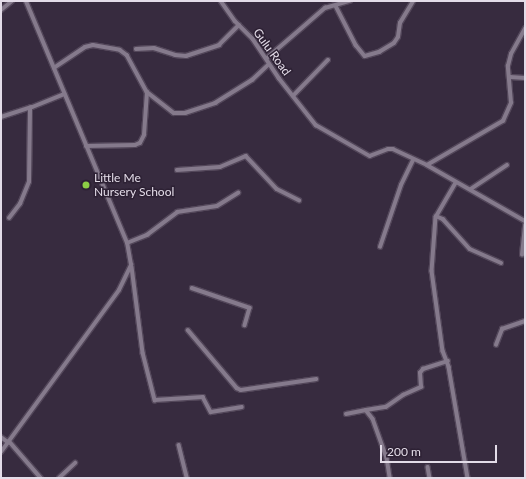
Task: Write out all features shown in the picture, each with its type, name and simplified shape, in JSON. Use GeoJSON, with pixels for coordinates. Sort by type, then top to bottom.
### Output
{"type":"FeatureCollection","features":[{"type":"Feature","properties":{"kind":"street"},"geometry":{"type":"LineString","coordinates":[[1,10],[12,1]]}},
{"type":"Feature","properties":{"kind":"street"},"geometry":{"type":"LineString","coordinates":[[26,1],[127,243],[143,353],[155,400],[203,397],[210,412],[242,407]]}},
{"type":"Feature","properties":{"kind":"street","name":"Gulu Road"},"geometry":{"type":"LineString","coordinates":[[221,1],[267,58],[269,64],[307,115],[325,132],[370,156],[388,149],[427,165],[456,183],[471,189],[525,221]]}},
{"type":"Feature","properties":{"kind":"street"},"geometry":{"type":"LineString","coordinates":[[267,58],[325,8],[350,1]]}},
{"type":"Feature","properties":{"kind":"street"},"geometry":{"type":"LineString","coordinates":[[336,6],[356,45],[365,56],[379,52],[394,42],[398,37],[400,23],[413,1]]}},
{"type":"Feature","properties":{"kind":"street"},"geometry":{"type":"LineString","coordinates":[[136,49],[154,48],[186,56],[219,45],[239,25]]}},
{"type":"Feature","properties":{"kind":"street"},"geometry":{"type":"LineString","coordinates":[[427,165],[503,121],[511,104],[508,66],[511,54],[525,29]]}},
{"type":"Feature","properties":{"kind":"street"},"geometry":{"type":"LineString","coordinates":[[54,68],[85,47],[93,45],[120,50],[127,55],[147,92],[174,113],[201,110],[239,89],[269,64]]}},
{"type":"Feature","properties":{"kind":"street"},"geometry":{"type":"LineString","coordinates":[[293,96],[328,60]]}},
{"type":"Feature","properties":{"kind":"street"},"geometry":{"type":"LineString","coordinates":[[510,77],[525,78]]}},
{"type":"Feature","properties":{"kind":"street"},"geometry":{"type":"LineString","coordinates":[[86,146],[135,145],[140,143],[144,136],[147,92]]}},
{"type":"Feature","properties":{"kind":"street"},"geometry":{"type":"LineString","coordinates":[[1,117],[32,107],[64,94]]}},
{"type":"Feature","properties":{"kind":"street"},"geometry":{"type":"LineString","coordinates":[[9,218],[20,204],[28,182],[32,107]]}},
{"type":"Feature","properties":{"kind":"street"},"geometry":{"type":"LineString","coordinates":[[177,170],[220,167],[246,156],[277,189],[299,200]]}},
{"type":"Feature","properties":{"kind":"street"},"geometry":{"type":"LineString","coordinates":[[380,247],[397,196],[413,160]]}},
{"type":"Feature","properties":{"kind":"street"},"geometry":{"type":"LineString","coordinates":[[471,189],[508,165]]}},
{"type":"Feature","properties":{"kind":"street"},"geometry":{"type":"LineString","coordinates":[[456,183],[436,216],[432,271],[443,351],[448,361],[468,478]]}},
{"type":"Feature","properties":{"kind":"street"},"geometry":{"type":"LineString","coordinates":[[127,243],[147,234],[177,212],[217,206],[238,193]]}},
{"type":"Feature","properties":{"kind":"street"},"geometry":{"type":"LineString","coordinates":[[436,216],[442,219],[470,250],[501,263]]}},
{"type":"Feature","properties":{"kind":"street"},"geometry":{"type":"LineString","coordinates":[[522,255],[525,225]]}},
{"type":"Feature","properties":{"kind":"street"},"geometry":{"type":"LineString","coordinates":[[1,452],[119,290],[131,266]]}},
{"type":"Feature","properties":{"kind":"street"},"geometry":{"type":"LineString","coordinates":[[192,288],[250,308],[245,325]]}},
{"type":"Feature","properties":{"kind":"street"},"geometry":{"type":"LineString","coordinates":[[496,345],[502,330],[525,321]]}},
{"type":"Feature","properties":{"kind":"street"},"geometry":{"type":"LineString","coordinates":[[188,330],[236,388],[241,390],[316,379]]}},
{"type":"Feature","properties":{"kind":"street"},"geometry":{"type":"LineString","coordinates":[[346,414],[386,407],[403,395],[421,388],[420,373],[423,369],[448,361]]}},
{"type":"Feature","properties":{"kind":"street"},"geometry":{"type":"LineString","coordinates":[[366,410],[373,419],[382,440],[390,478]]}},
{"type":"Feature","properties":{"kind":"street"},"geometry":{"type":"LineString","coordinates":[[1,437],[9,442],[41,478]]}},
{"type":"Feature","properties":{"kind":"street"},"geometry":{"type":"LineString","coordinates":[[180,445],[186,478]]}},
{"type":"Feature","properties":{"kind":"street"},"geometry":{"type":"LineString","coordinates":[[59,478],[75,463]]}},
{"type":"Feature","properties":{"kind":"street"},"geometry":{"type":"LineString","coordinates":[[428,466],[430,478]]}},
{"type":"Feature","properties":{"kind":"place","name":"Little Me Nursery School"},"geometry":{"type":"Point","coordinates":[86,185]}}]}
